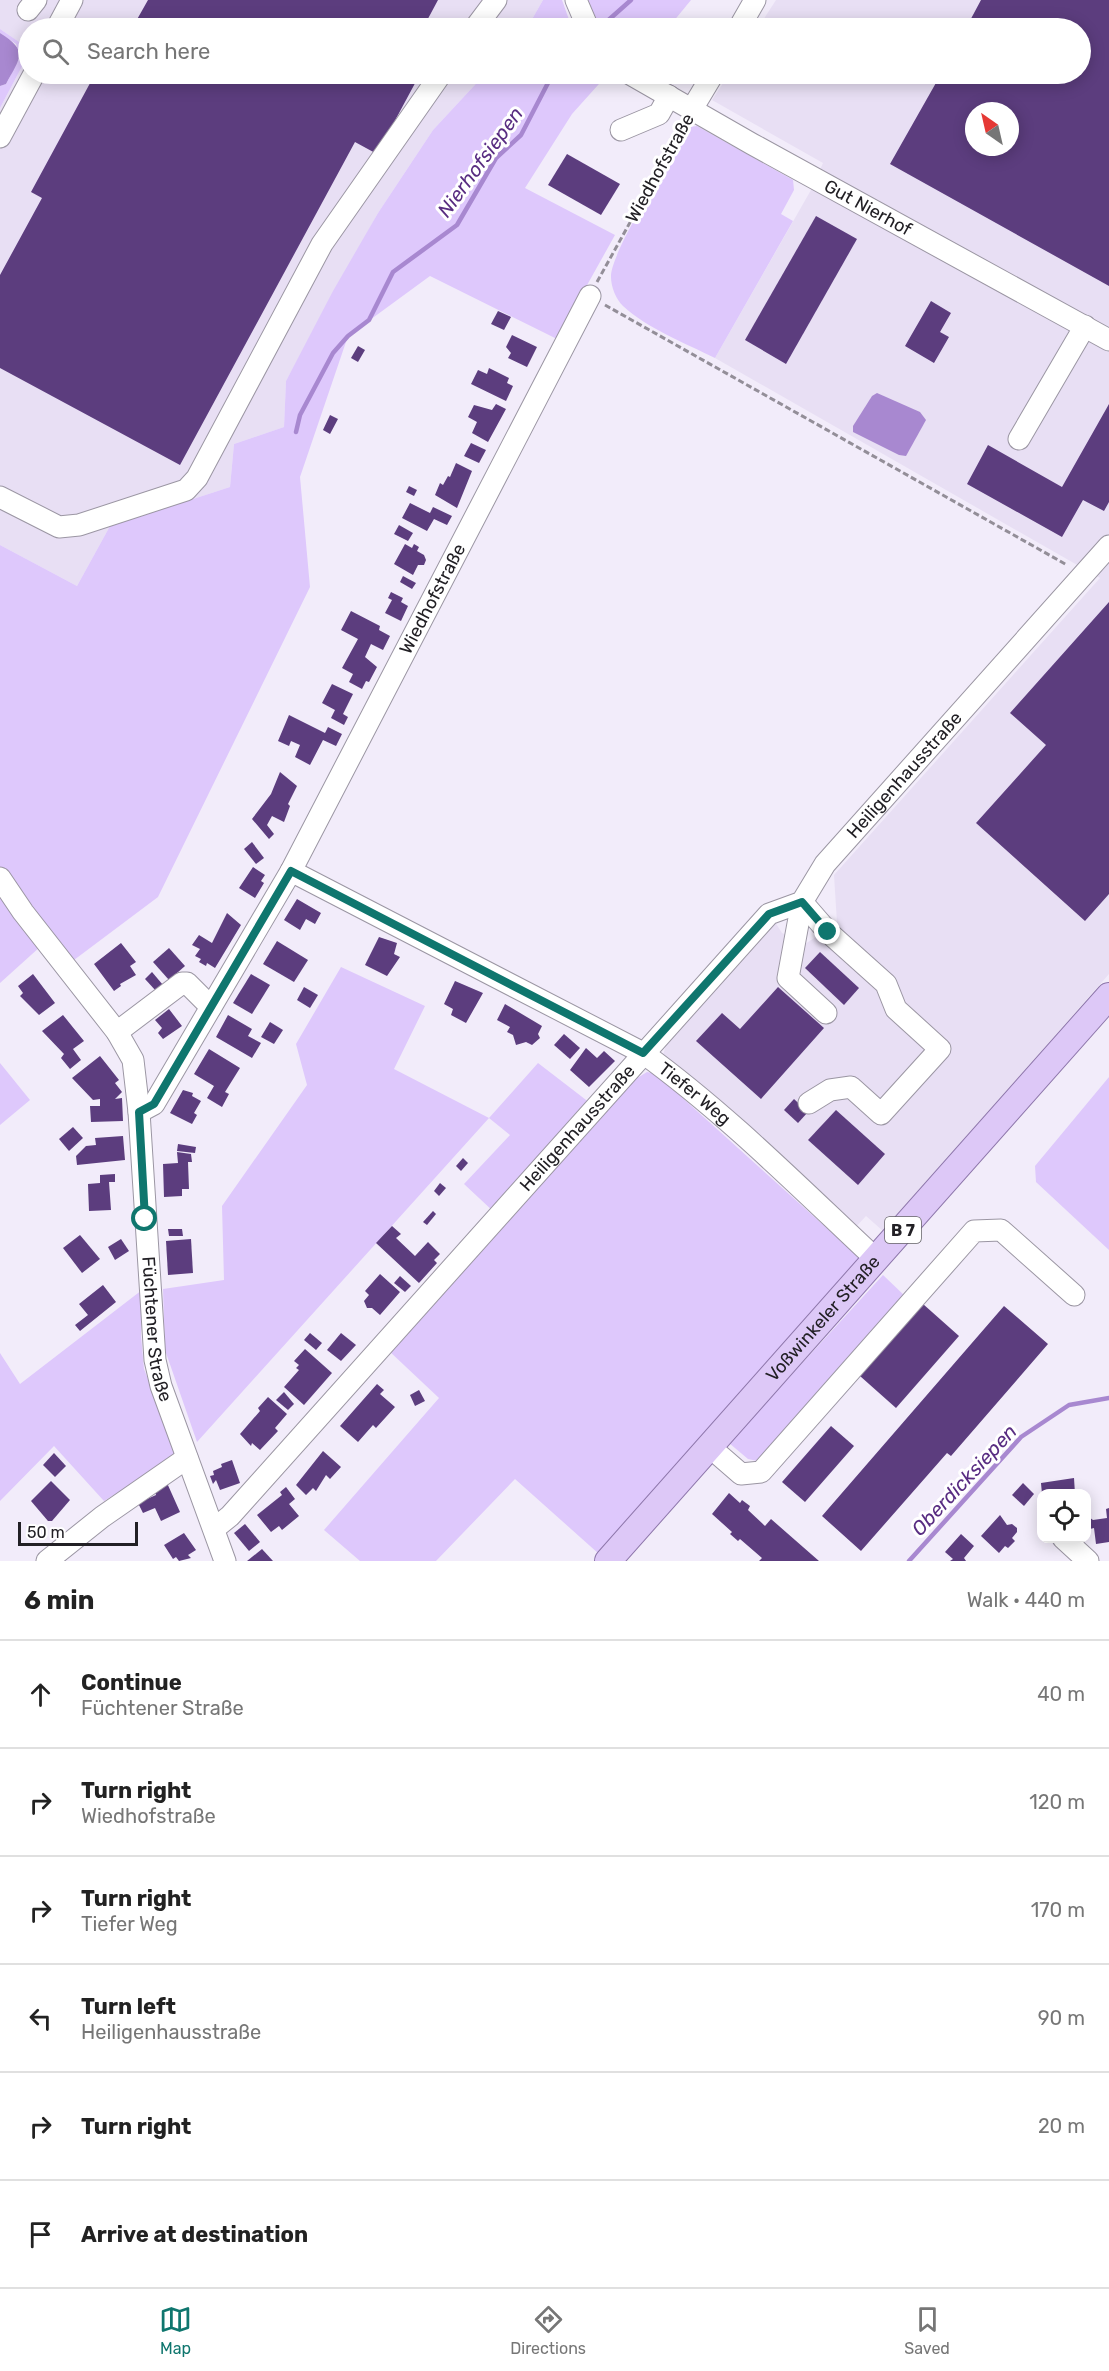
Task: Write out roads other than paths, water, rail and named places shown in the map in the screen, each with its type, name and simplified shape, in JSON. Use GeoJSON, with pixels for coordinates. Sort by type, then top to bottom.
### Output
{"type":"FeatureCollection","features":[{"type":"Feature","properties":{"kind":"main road","name":"Voßwinkeler Straße"},"geometry":{"type":"LineString","coordinates":[[608,1561],[711,1448],[1109,996]]}},
{"type":"Feature","properties":{"kind":"street"},"geometry":{"type":"LineString","coordinates":[[62,18],[72,0]]}},
{"type":"Feature","properties":{"kind":"street"},"geometry":{"type":"LineString","coordinates":[[482,18],[496,0]]}},
{"type":"Feature","properties":{"kind":"street"},"geometry":{"type":"LineString","coordinates":[[576,0],[584,18]]}},
{"type":"Feature","properties":{"kind":"street"},"geometry":{"type":"LineString","coordinates":[[745,18],[755,0]]}},
{"type":"Feature","properties":{"kind":"street"},"geometry":{"type":"LineString","coordinates":[[0,137],[29,84]]}},
{"type":"Feature","properties":{"kind":"street"},"geometry":{"type":"LineString","coordinates":[[0,497],[59,526],[79,525],[186,490],[197,478],[322,244],[434,84]]}},
{"type":"Feature","properties":{"kind":"street","name":"Gut Nierhof"},"geometry":{"type":"LineString","coordinates":[[648,84],[1109,340]]}},
{"type":"Feature","properties":{"kind":"street","name":"Wiedhofstraße"},"geometry":{"type":"LineString","coordinates":[[692,109],[707,84]]}},
{"type":"Feature","properties":{"kind":"street"},"geometry":{"type":"LineString","coordinates":[[621,130],[659,114],[669,96]]}},
{"type":"Feature","properties":{"kind":"street","name":"Wiedhofstraße"},"geometry":{"type":"LineString","coordinates":[[139,1112],[154,1104],[291,871],[590,296]]}},
{"type":"Feature","properties":{"kind":"street"},"geometry":{"type":"LineString","coordinates":[[1019,439],[1085,326]]}},
{"type":"Feature","properties":{"kind":"street","name":"Heiligenhausstraße"},"geometry":{"type":"LineString","coordinates":[[214,1528],[230,1516],[769,914],[802,902],[825,864],[1109,546]]}},
{"type":"Feature","properties":{"kind":"street","name":"Tiefer Weg"},"geometry":{"type":"LineString","coordinates":[[291,871],[643,1053],[675,1076],[744,1135],[877,1260]]}},
{"type":"Feature","properties":{"kind":"street","name":"Füchtener Straße"},"geometry":{"type":"LineString","coordinates":[[0,878],[23,912],[117,1032],[133,1060],[139,1112],[155,1360],[161,1386],[225,1561]]}},
{"type":"Feature","properties":{"kind":"street"},"geometry":{"type":"LineString","coordinates":[[802,902],[788,978],[826,1013]]}},
{"type":"Feature","properties":{"kind":"street"},"geometry":{"type":"LineString","coordinates":[[802,902],[828,932],[886,984],[896,1009],[940,1049],[881,1114],[851,1087],[830,1090],[809,1102]]}},
{"type":"Feature","properties":{"kind":"street"},"geometry":{"type":"LineString","coordinates":[[117,1032],[182,983],[186,983],[211,1007]]}},
{"type":"Feature","properties":{"kind":"street"},"geometry":{"type":"LineString","coordinates":[[711,1448],[741,1474],[761,1472],[974,1231],[1001,1230],[1074,1295]]}},
{"type":"Feature","properties":{"kind":"street"},"geometry":{"type":"LineString","coordinates":[[47,1561],[102,1517],[187,1458]]}},
{"type":"Feature","properties":{"kind":"street"},"geometry":{"type":"LineString","coordinates":[[1068,1543],[1088,1561]]}},
{"type":"Feature","properties":{"kind":"waterway","name":"Nierhofsiepen"},"geometry":{"type":"LineString","coordinates":[[611,18],[631,0]]}},
{"type":"Feature","properties":{"kind":"waterway","name":"Nierhofsiepen"},"geometry":{"type":"LineString","coordinates":[[296,432],[300,415],[333,353],[348,336],[369,320],[393,272],[457,225],[496,158],[521,135],[547,84]]}},
{"type":"Feature","properties":{"kind":"waterway","name":"Oberdicksiepen"},"geometry":{"type":"LineString","coordinates":[[909,1561],[1021,1437],[1069,1405],[1109,1398]]}}]}
